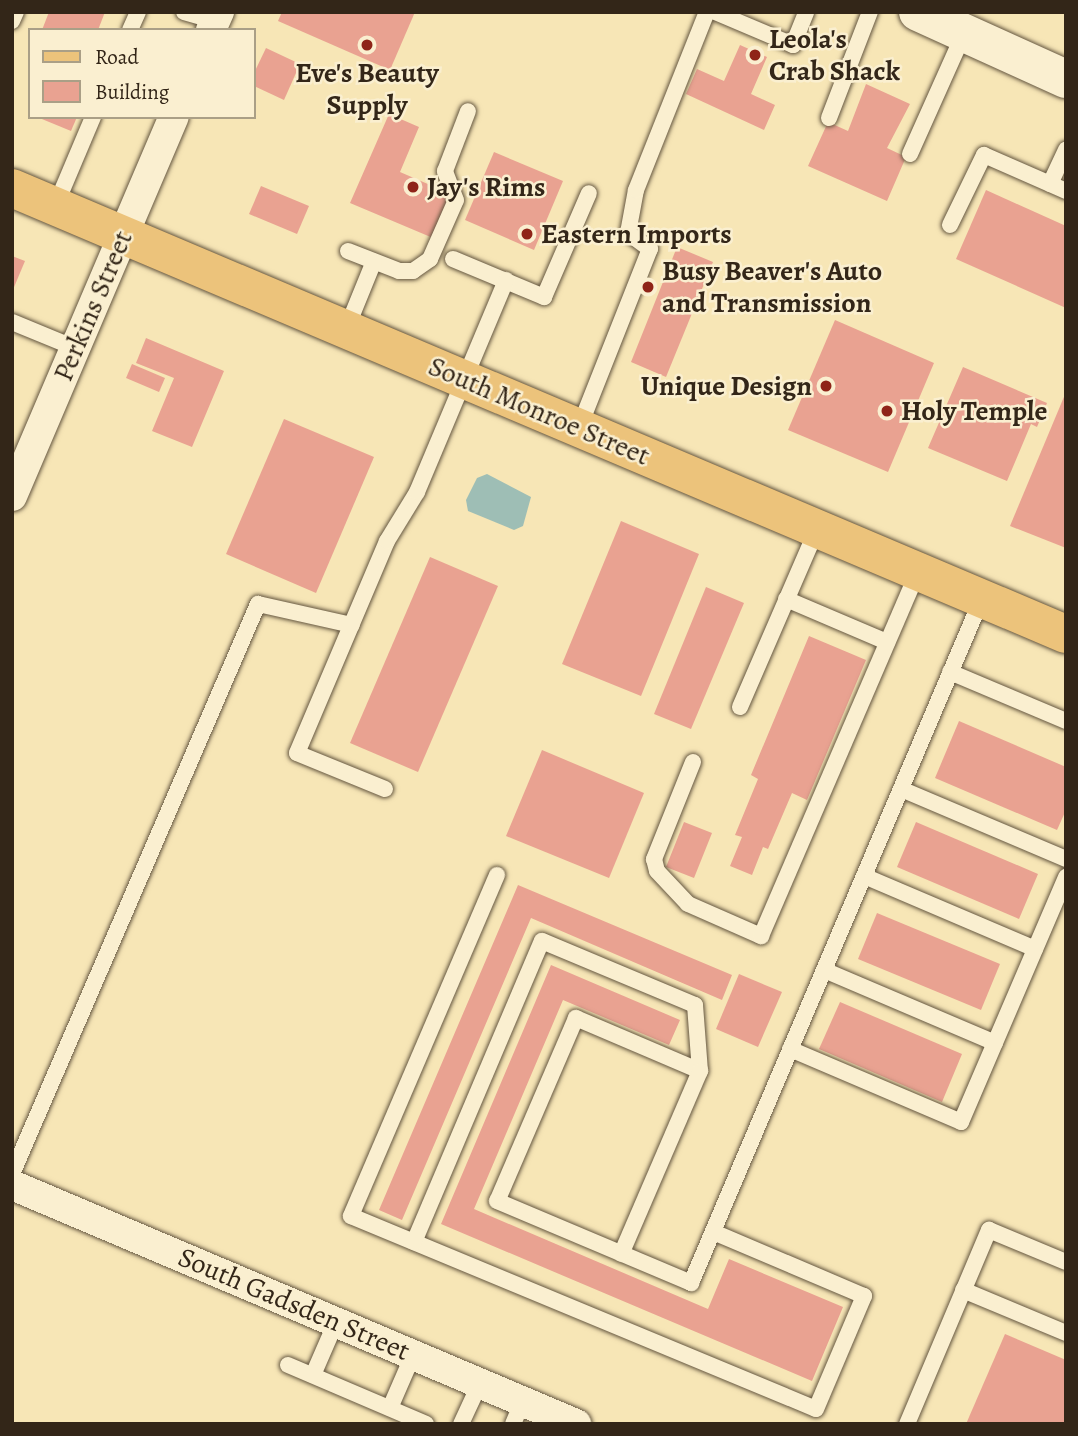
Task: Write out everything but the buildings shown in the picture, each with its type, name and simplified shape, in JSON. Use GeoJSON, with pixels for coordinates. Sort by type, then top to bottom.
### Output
{"type":"FeatureCollection","features":[{"type":"Feature","properties":{"kind":"main road"},"geometry":{"type":"LineString","coordinates":[[918,12],[1066,79]]}},
{"type":"Feature","properties":{"kind":"main road","name":"South Monroe Street"},"geometry":{"type":"LineString","coordinates":[[12,188],[1066,634]]}},
{"type":"Feature","properties":{"kind":"street","name":"Perkins Street"},"geometry":{"type":"LineString","coordinates":[[12,495],[173,119]]}},
{"type":"Feature","properties":{"kind":"street","name":"South Gadsden Street"},"geometry":{"type":"LineString","coordinates":[[12,1185],[480,1383],[518,1412],[576,1424]]}},
{"type":"Feature","properties":{"kind":"lane"},"geometry":{"type":"LineString","coordinates":[[12,21],[16,12]]}},
{"type":"Feature","properties":{"kind":"lane"},"geometry":{"type":"LineString","coordinates":[[184,12],[215,21]]}},
{"type":"Feature","properties":{"kind":"lane"},"geometry":{"type":"LineString","coordinates":[[579,428],[650,249],[628,233],[636,190],[707,12]]}},
{"type":"Feature","properties":{"kind":"lane"},"geometry":{"type":"LineString","coordinates":[[715,12],[793,45],[806,12]]}},
{"type":"Feature","properties":{"kind":"lane"},"geometry":{"type":"LineString","coordinates":[[829,118],[870,12]]}},
{"type":"Feature","properties":{"kind":"lane"},"geometry":{"type":"LineString","coordinates":[[910,153],[964,33]]}},
{"type":"Feature","properties":{"kind":"lane"},"geometry":{"type":"LineString","coordinates":[[348,251],[399,271],[413,271],[430,259],[456,200],[445,171],[467,111]]}},
{"type":"Feature","properties":{"kind":"lane"},"geometry":{"type":"LineString","coordinates":[[55,206],[92,119]]}},
{"type":"Feature","properties":{"kind":"lane"},"geometry":{"type":"LineString","coordinates":[[1050,184],[1066,150]]}},
{"type":"Feature","properties":{"kind":"lane"},"geometry":{"type":"LineString","coordinates":[[950,225],[984,155],[1066,191]]}},
{"type":"Feature","properties":{"kind":"lane"},"geometry":{"type":"LineString","coordinates":[[453,259],[544,297],[589,193]]}},
{"type":"Feature","properties":{"kind":"lane"},"geometry":{"type":"LineString","coordinates":[[346,330],[374,261]]}},
{"type":"Feature","properties":{"kind":"lane"},"geometry":{"type":"LineString","coordinates":[[385,789],[297,753],[387,541],[417,492],[506,281]]}},
{"type":"Feature","properties":{"kind":"lane"},"geometry":{"type":"LineString","coordinates":[[12,322],[75,348]]}},
{"type":"Feature","properties":{"kind":"lane"},"geometry":{"type":"LineString","coordinates":[[740,707],[817,528]]}},
{"type":"Feature","properties":{"kind":"lane"},"geometry":{"type":"LineString","coordinates":[[693,762],[654,859],[657,871],[688,904],[761,936],[918,571]]}},
{"type":"Feature","properties":{"kind":"lane"},"geometry":{"type":"LineString","coordinates":[[700,1071],[576,1018],[497,1202],[691,1283],[982,598]]}},
{"type":"Feature","properties":{"kind":"lane"},"geometry":{"type":"LineString","coordinates":[[786,599],[887,642]]}},
{"type":"Feature","properties":{"kind":"lane"},"geometry":{"type":"LineString","coordinates":[[12,1174],[258,604],[352,625]]}},
{"type":"Feature","properties":{"kind":"lane"},"geometry":{"type":"LineString","coordinates":[[950,672],[1066,721]]}},
{"type":"Feature","properties":{"kind":"lane"},"geometry":{"type":"LineString","coordinates":[[901,789],[1066,859]]}},
{"type":"Feature","properties":{"kind":"lane"},"geometry":{"type":"LineString","coordinates":[[497,875],[351,1216],[816,1409],[864,1296],[713,1232]]}},
{"type":"Feature","properties":{"kind":"lane"},"geometry":{"type":"LineString","coordinates":[[864,876],[1035,949]]}},
{"type":"Feature","properties":{"kind":"lane"},"geometry":{"type":"LineString","coordinates":[[790,1049],[961,1122],[1066,877]]}},
{"type":"Feature","properties":{"kind":"lane"},"geometry":{"type":"LineString","coordinates":[[414,1242],[542,941],[695,1005],[700,1071],[621,1254]]}},
{"type":"Feature","properties":{"kind":"lane"},"geometry":{"type":"LineString","coordinates":[[824,970],[995,1043]]}},
{"type":"Feature","properties":{"kind":"lane"},"geometry":{"type":"LineString","coordinates":[[907,1424],[989,1230],[1066,1262]]}},
{"type":"Feature","properties":{"kind":"lane"},"geometry":{"type":"LineString","coordinates":[[963,1290],[1066,1333]]}},
{"type":"Feature","properties":{"kind":"lane"},"geometry":{"type":"LineString","coordinates":[[313,1375],[336,1322]]}},
{"type":"Feature","properties":{"kind":"lane"},"geometry":{"type":"LineString","coordinates":[[390,1408],[413,1355]]}},
{"type":"Feature","properties":{"kind":"lane"},"geometry":{"type":"LineString","coordinates":[[288,1365],[426,1424]]}},
{"type":"Feature","properties":{"kind":"lane"},"geometry":{"type":"LineString","coordinates":[[461,1424],[480,1383]]}},
{"type":"Feature","properties":{"kind":"water"},"geometry":{"type":"Polygon","coordinates":[[[487,474],[531,497],[523,526],[514,530],[468,511],[466,500],[477,478],[487,474]]]}},
{"type":"Feature","properties":{"kind":"place","name":"Eve's Beauty Supply"},"geometry":{"type":"Point","coordinates":[367,45]}},
{"type":"Feature","properties":{"kind":"place","name":"Leola's Crab Shack"},"geometry":{"type":"Point","coordinates":[755,55]}},
{"type":"Feature","properties":{"kind":"place","name":"Jay's Rims"},"geometry":{"type":"Point","coordinates":[413,187]}},
{"type":"Feature","properties":{"kind":"place","name":"Eastern Imports"},"geometry":{"type":"Point","coordinates":[527,234]}},
{"type":"Feature","properties":{"kind":"place","name":"Busy Beaver's Auto and Transmission"},"geometry":{"type":"Point","coordinates":[648,287]}},
{"type":"Feature","properties":{"kind":"place","name":"Unique Design"},"geometry":{"type":"Point","coordinates":[826,386]}},
{"type":"Feature","properties":{"kind":"place","name":"Holy Temple"},"geometry":{"type":"Point","coordinates":[887,411]}}]}
